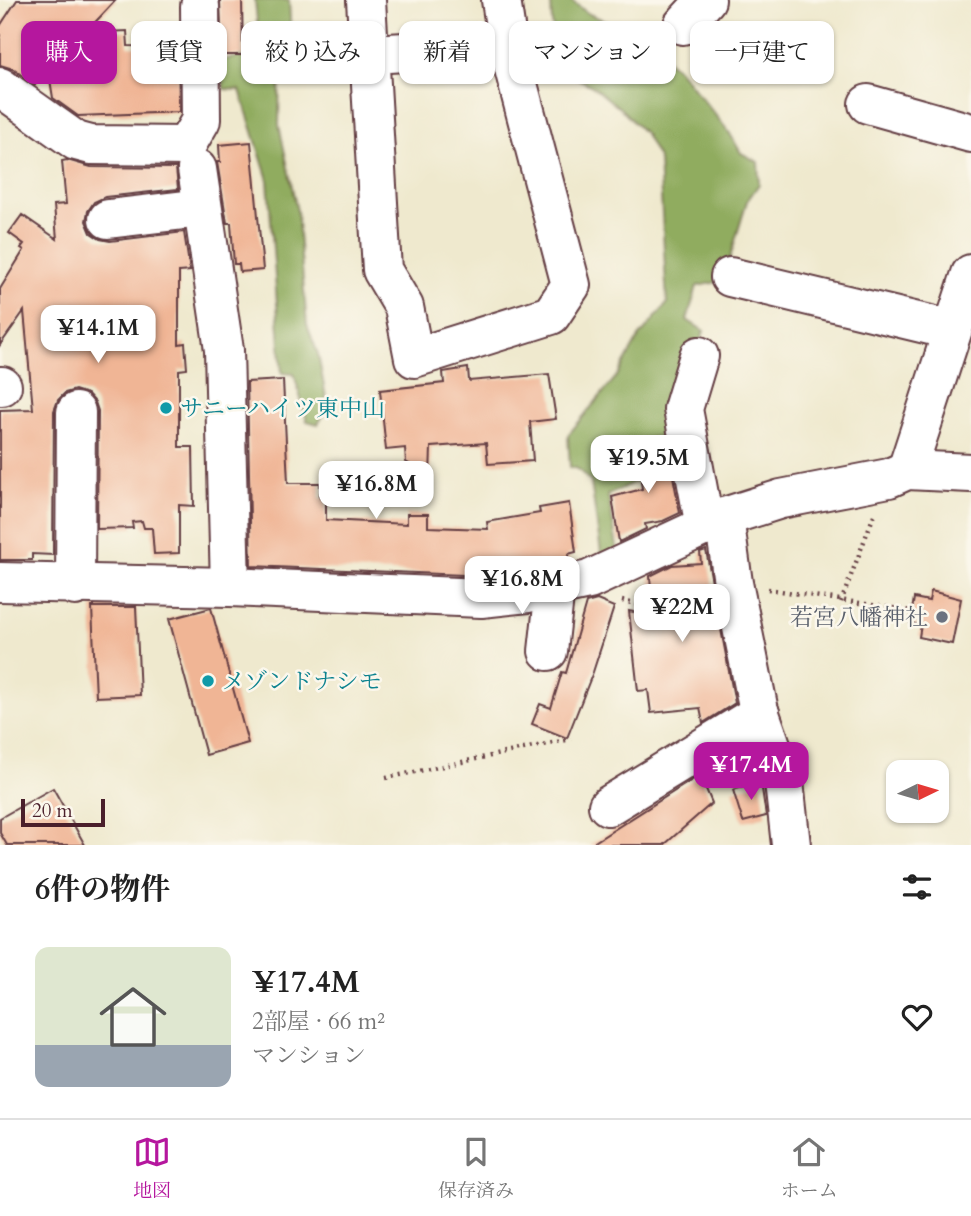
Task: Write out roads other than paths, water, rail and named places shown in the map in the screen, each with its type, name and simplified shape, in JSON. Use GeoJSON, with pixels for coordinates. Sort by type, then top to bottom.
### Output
{"type":"FeatureCollection","features":[{"type":"Feature","properties":{"kind":"street"},"geometry":{"type":"LineString","coordinates":[[366,0],[368,21]]}},
{"type":"Feature","properties":{"kind":"street"},"geometry":{"type":"LineString","coordinates":[[373,84],[382,270],[404,307],[414,358],[551,315],[571,285],[508,46],[501,0]]}},
{"type":"Feature","properties":{"kind":"street"},"geometry":{"type":"LineString","coordinates":[[0,87],[76,141],[91,145],[186,146],[201,120],[200,6]]}},
{"type":"Feature","properties":{"kind":"street"},"geometry":{"type":"LineString","coordinates":[[385,53],[508,46]]}},
{"type":"Feature","properties":{"kind":"street"},"geometry":{"type":"LineString","coordinates":[[868,104],[971,133]]}},
{"type":"Feature","properties":{"kind":"street"},"geometry":{"type":"LineString","coordinates":[[197,169],[224,350],[230,587]]}},
{"type":"Feature","properties":{"kind":"street"},"geometry":{"type":"LineString","coordinates":[[108,219],[202,208]]}},
{"type":"Feature","properties":{"kind":"street"},"geometry":{"type":"LineString","coordinates":[[898,474],[971,274]]}},
{"type":"Feature","properties":{"kind":"street"},"geometry":{"type":"LineString","coordinates":[[730,277],[951,330]]}},
{"type":"Feature","properties":{"kind":"street"},"geometry":{"type":"LineString","coordinates":[[699,356],[683,409],[733,583],[760,713],[784,782],[791,845]]}},
{"type":"Feature","properties":{"kind":"street"},"geometry":{"type":"LineString","coordinates":[[75,586],[76,412]]}},
{"type":"Feature","properties":{"kind":"street"},"geometry":{"type":"LineString","coordinates":[[0,582],[75,586],[230,587],[481,598],[572,584],[714,522],[781,499],[898,474],[971,473]]}},
{"type":"Feature","properties":{"kind":"street"},"geometry":{"type":"LineString","coordinates":[[548,651],[572,584]]}},
{"type":"Feature","properties":{"kind":"street"},"geometry":{"type":"LineString","coordinates":[[608,806],[760,713]]}},
{"type":"Feature","properties":{"kind":"place","name":"サニーハイツ東中山"},"geometry":{"type":"Point","coordinates":[166,408]}},
{"type":"Feature","properties":{"kind":"place","name":"若宮八幡神社"},"geometry":{"type":"Point","coordinates":[942,617]}},
{"type":"Feature","properties":{"kind":"place","name":"メゾンドナシモ"},"geometry":{"type":"Point","coordinates":[208,681]}}]}
